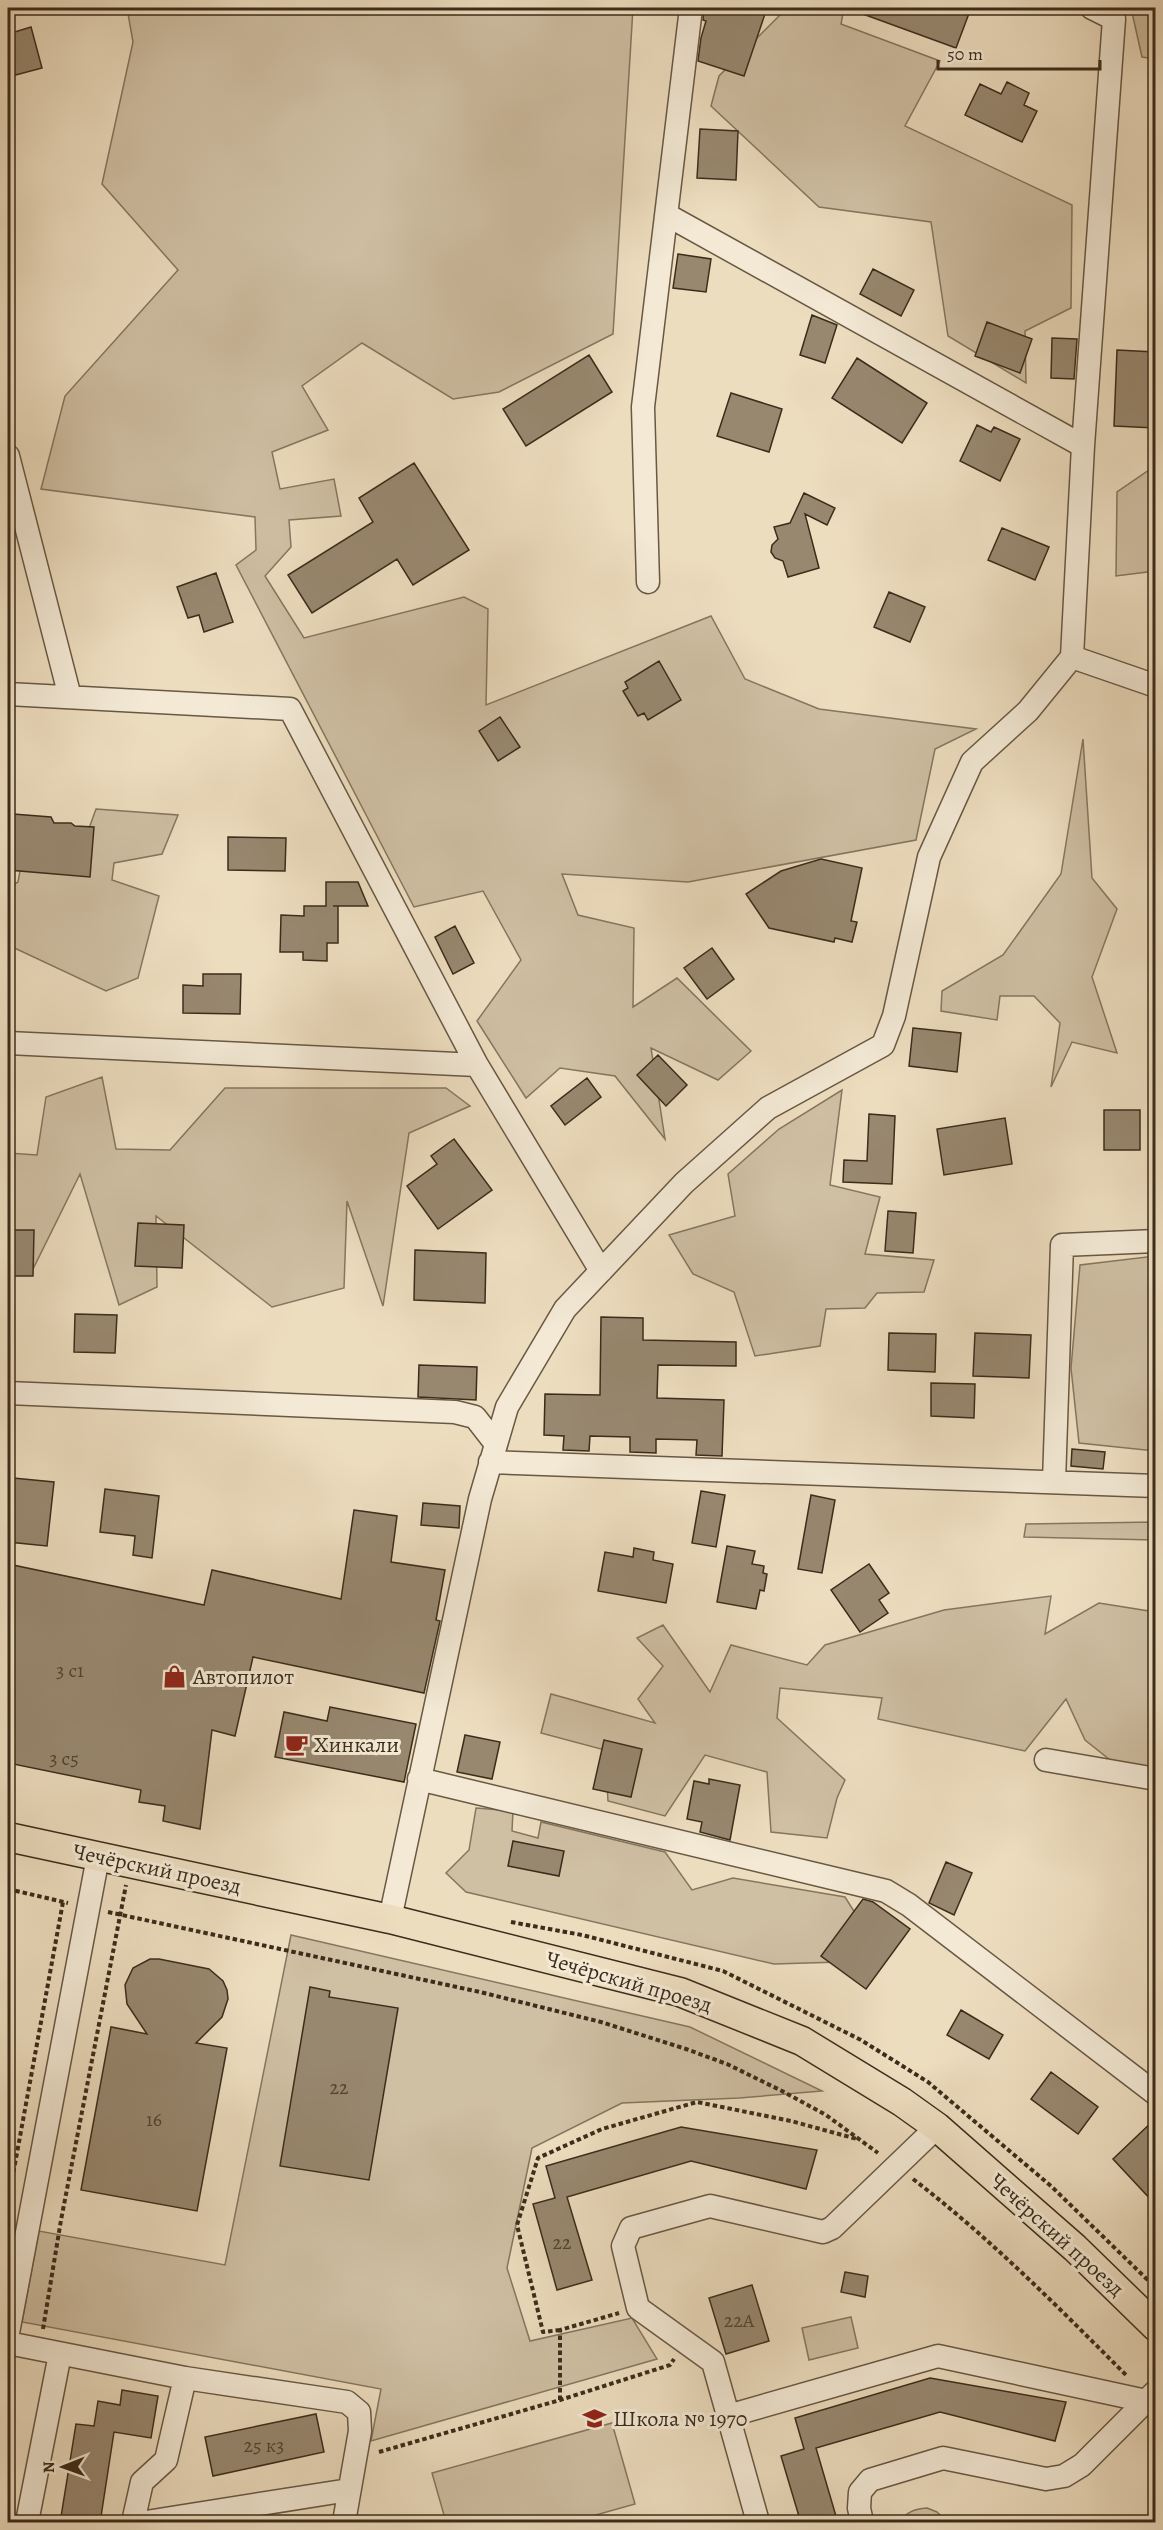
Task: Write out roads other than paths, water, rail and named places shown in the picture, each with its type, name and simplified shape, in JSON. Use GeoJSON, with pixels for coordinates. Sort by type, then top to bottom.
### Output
{"type":"FeatureCollection","features":[{"type":"Feature","properties":{"kind":"main road","name":"Чечёрский проезд"},"geometry":{"type":"LineString","coordinates":[[8,1837],[390,1919],[680,1992],[802,2041],[902,2102],[937,2127],[1075,2248],[1155,2327]]}},
{"type":"Feature","properties":{"kind":"street"},"geometry":{"type":"LineString","coordinates":[[648,582],[643,407],[691,8]]}},
{"type":"Feature","properties":{"kind":"street"},"geometry":{"type":"LineString","coordinates":[[390,1919],[480,1499],[507,1407],[565,1309],[684,1183],[768,1108],[883,1046],[894,1016],[929,857],[972,762],[1028,711],[1072,657],[1083,446],[1114,19],[1092,8]]}},
{"type":"Feature","properties":{"kind":"street"},"geometry":{"type":"LineString","coordinates":[[667,215],[1083,446]]}},
{"type":"Feature","properties":{"kind":"street"},"geometry":{"type":"LineString","coordinates":[[8,456],[70,697]]}},
{"type":"Feature","properties":{"kind":"street"},"geometry":{"type":"LineString","coordinates":[[1072,657],[1155,686]]}},
{"type":"Feature","properties":{"kind":"street"},"geometry":{"type":"LineString","coordinates":[[8,694],[290,709],[477,1065],[600,1271]]}},
{"type":"Feature","properties":{"kind":"street"},"geometry":{"type":"LineString","coordinates":[[8,1043],[477,1065]]}},
{"type":"Feature","properties":{"kind":"street"},"geometry":{"type":"LineString","coordinates":[[1054,1482],[1062,1245],[1155,1241]]}},
{"type":"Feature","properties":{"kind":"street"},"geometry":{"type":"LineString","coordinates":[[8,1393],[455,1412],[475,1417],[493,1453]]}},
{"type":"Feature","properties":{"kind":"street"},"geometry":{"type":"LineString","coordinates":[[493,1453],[1155,1486]]}},
{"type":"Feature","properties":{"kind":"street"},"geometry":{"type":"LineString","coordinates":[[1046,1760],[1155,1779]]}},
{"type":"Feature","properties":{"kind":"street"},"geometry":{"type":"LineString","coordinates":[[419,1779],[886,1891],[909,1905],[1155,2094]]}},
{"type":"Feature","properties":{"kind":"street"},"geometry":{"type":"LineString","coordinates":[[8,2333],[98,1857]]}},
{"type":"Feature","properties":{"kind":"street"},"geometry":{"type":"LineString","coordinates":[[758,2523],[713,2362],[638,2308],[623,2246],[631,2228],[710,2206],[823,2232],[832,2228],[937,2127]]}},
{"type":"Feature","properties":{"kind":"street"},"geometry":{"type":"LineString","coordinates":[[8,2343],[185,2378],[347,2402],[359,2412],[360,2432],[344,2523]]}},
{"type":"Feature","properties":{"kind":"street"},"geometry":{"type":"LineString","coordinates":[[27,2523],[50,2352]]}},
{"type":"Feature","properties":{"kind":"street"},"geometry":{"type":"LineString","coordinates":[[728,2416],[938,2356],[1150,2397]]}},
{"type":"Feature","properties":{"kind":"street"},"geometry":{"type":"LineString","coordinates":[[133,2523],[142,2482],[166,2460],[185,2378]]}},
{"type":"Feature","properties":{"kind":"street"},"geometry":{"type":"LineString","coordinates":[[862,2523],[859,2508],[860,2492],[870,2481],[943,2458],[1046,2479],[1064,2476],[1082,2465],[1150,2397]]}},
{"type":"Feature","properties":{"kind":"street"},"geometry":{"type":"LineString","coordinates":[[146,2523],[349,2490]]}},
{"type":"Feature","properties":{"kind":"place","name":"Автопилот"},"geometry":{"type":"Point","coordinates":[175,1677]}},
{"type":"Feature","properties":{"kind":"place","name":"Хинкали"},"geometry":{"type":"Point","coordinates":[296,1745]}},
{"type":"Feature","properties":{"kind":"place","name":"Школа № 1970"},"geometry":{"type":"Point","coordinates":[595,2419]}}]}
